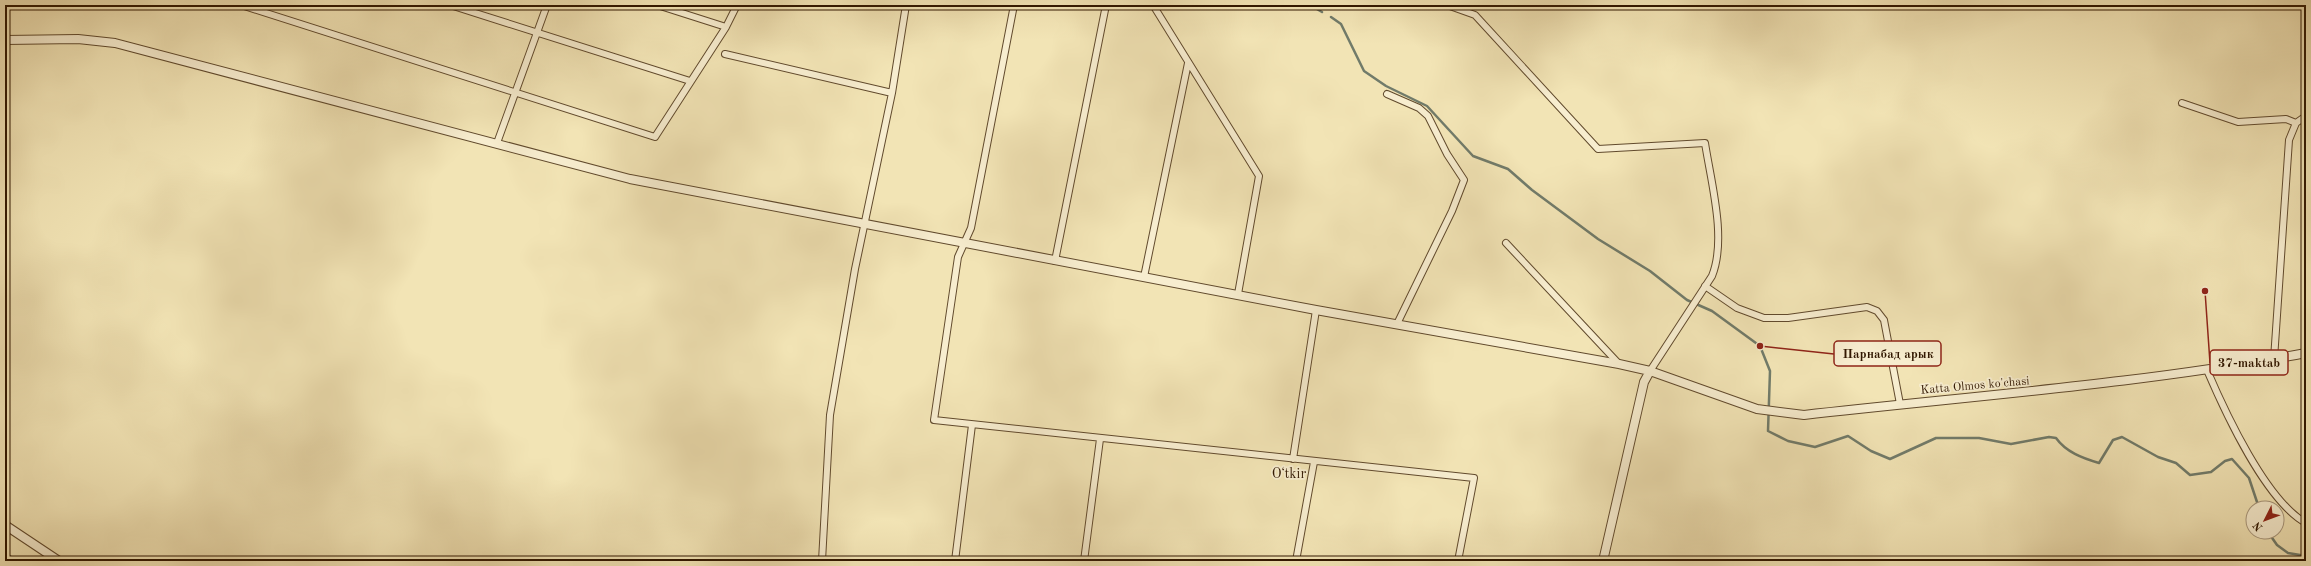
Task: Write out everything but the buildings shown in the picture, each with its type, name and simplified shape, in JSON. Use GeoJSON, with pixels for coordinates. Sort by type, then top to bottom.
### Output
{"type":"FeatureCollection","features":[{"type":"Feature","properties":{"kind":"street"},"geometry":{"type":"LineString","coordinates":[[241,5],[655,137],[726,27],[737,5]]}},
{"type":"Feature","properties":{"kind":"street"},"geometry":{"type":"LineString","coordinates":[[450,5],[690,81]]}},
{"type":"Feature","properties":{"kind":"street"},"geometry":{"type":"LineString","coordinates":[[497,143],[547,5]]}},
{"type":"Feature","properties":{"kind":"street"},"geometry":{"type":"LineString","coordinates":[[656,5],[726,27]]}},
{"type":"Feature","properties":{"kind":"street"},"geometry":{"type":"LineString","coordinates":[[822,561],[830,415],[864,225],[892,93],[906,5]]}},
{"type":"Feature","properties":{"kind":"street"},"geometry":{"type":"LineString","coordinates":[[1014,5],[971,228],[958,256],[934,420],[1474,478],[1458,561]]}},
{"type":"Feature","properties":{"kind":"street"},"geometry":{"type":"LineString","coordinates":[[1055,261],[1106,5]]}},
{"type":"Feature","properties":{"kind":"street"},"geometry":{"type":"LineString","coordinates":[[1153,5],[1259,176],[1238,294]]}},
{"type":"Feature","properties":{"kind":"street"},"geometry":{"type":"LineString","coordinates":[[1447,5],[1475,15],[1598,149],[1705,142],[1716,218],[1718,249],[1714,270],[1644,382],[1603,561]]}},
{"type":"Feature","properties":{"kind":"street","name":"Katta Olmos ko'chasi"},"geometry":{"type":"LineString","coordinates":[[5,40],[78,39],[115,43],[630,179],[864,225],[1238,294],[1316,310],[1619,364],[1650,371],[1757,409],[1778,413],[1804,415],[1900,404],[2041,392],[2207,370],[2306,353]]}},
{"type":"Feature","properties":{"kind":"street"},"geometry":{"type":"LineString","coordinates":[[725,54],[892,93]]}},
{"type":"Feature","properties":{"kind":"street"},"geometry":{"type":"LineString","coordinates":[[1144,277],[1188,63]]}},
{"type":"Feature","properties":{"kind":"street"},"geometry":{"type":"LineString","coordinates":[[1387,94],[1419,108],[1428,116],[1447,154],[1464,180],[1452,211],[1397,324]]}},
{"type":"Feature","properties":{"kind":"street"},"geometry":{"type":"LineString","coordinates":[[2182,103],[2238,122],[2286,119],[2296,123]]}},
{"type":"Feature","properties":{"kind":"street"},"geometry":{"type":"LineString","coordinates":[[2274,359],[2289,140],[2296,123],[2306,116]]}},
{"type":"Feature","properties":{"kind":"street"},"geometry":{"type":"LineString","coordinates":[[1506,243],[1619,364]]}},
{"type":"Feature","properties":{"kind":"street"},"geometry":{"type":"LineString","coordinates":[[1705,286],[1737,308],[1764,318],[1788,318],[1868,307],[1877,311],[1885,323],[1900,404]]}},
{"type":"Feature","properties":{"kind":"street"},"geometry":{"type":"LineString","coordinates":[[1293,459],[1316,310]]}},
{"type":"Feature","properties":{"kind":"street"},"geometry":{"type":"LineString","coordinates":[[2207,370],[2227,416],[2270,489],[2294,517],[2306,524]]}},
{"type":"Feature","properties":{"kind":"street"},"geometry":{"type":"LineString","coordinates":[[956,561],[972,425]]}},
{"type":"Feature","properties":{"kind":"street"},"geometry":{"type":"LineString","coordinates":[[1084,561],[1100,439]]}},
{"type":"Feature","properties":{"kind":"street"},"geometry":{"type":"LineString","coordinates":[[1296,561],[1314,462]]}},
{"type":"Feature","properties":{"kind":"street"},"geometry":{"type":"LineString","coordinates":[[5,525],[59,561]]}},
{"type":"Feature","properties":{"kind":"waterway"},"geometry":{"type":"LineString","coordinates":[[1310,5],[1322,12]]}},
{"type":"Feature","properties":{"kind":"waterway"},"geometry":{"type":"LineString","coordinates":[[1331,17],[1341,24],[1364,71],[1386,86],[1427,106],[1473,156],[1508,169],[1532,190],[1598,239],[1650,271],[1687,300],[1712,311],[1760,346],[1770,371],[1768,431],[1788,441],[1815,447],[1848,436],[1871,451],[1890,459],[1936,438],[1979,438],[2011,444],[2049,437],[2056,438],[2060,443],[2075,454],[2099,463],[2113,440],[2122,437],[2158,457],[2176,463],[2190,475],[2211,472],[2225,461],[2232,459],[2249,478],[2256,500]]}},
{"type":"Feature","properties":{"kind":"waterway"},"geometry":{"type":"LineString","coordinates":[[2274,540],[2277,545],[2288,553],[2306,556]]}},
{"type":"Feature","properties":{"kind":"waterway"},"geometry":{"type":"LineString","coordinates":[[5,553],[17,561]]}},
{"type":"Feature","properties":{"kind":"place","name":"37-maktab"},"geometry":{"type":"Point","coordinates":[2205,291]}},
{"type":"Feature","properties":{"kind":"place","name":"Парнабад арык"},"geometry":{"type":"Point","coordinates":[1760,346]}},
{"type":"Feature","properties":{"kind":"district","name":"Oʻtkir"},"geometry":{"type":"Point","coordinates":[1289,474]}}]}
